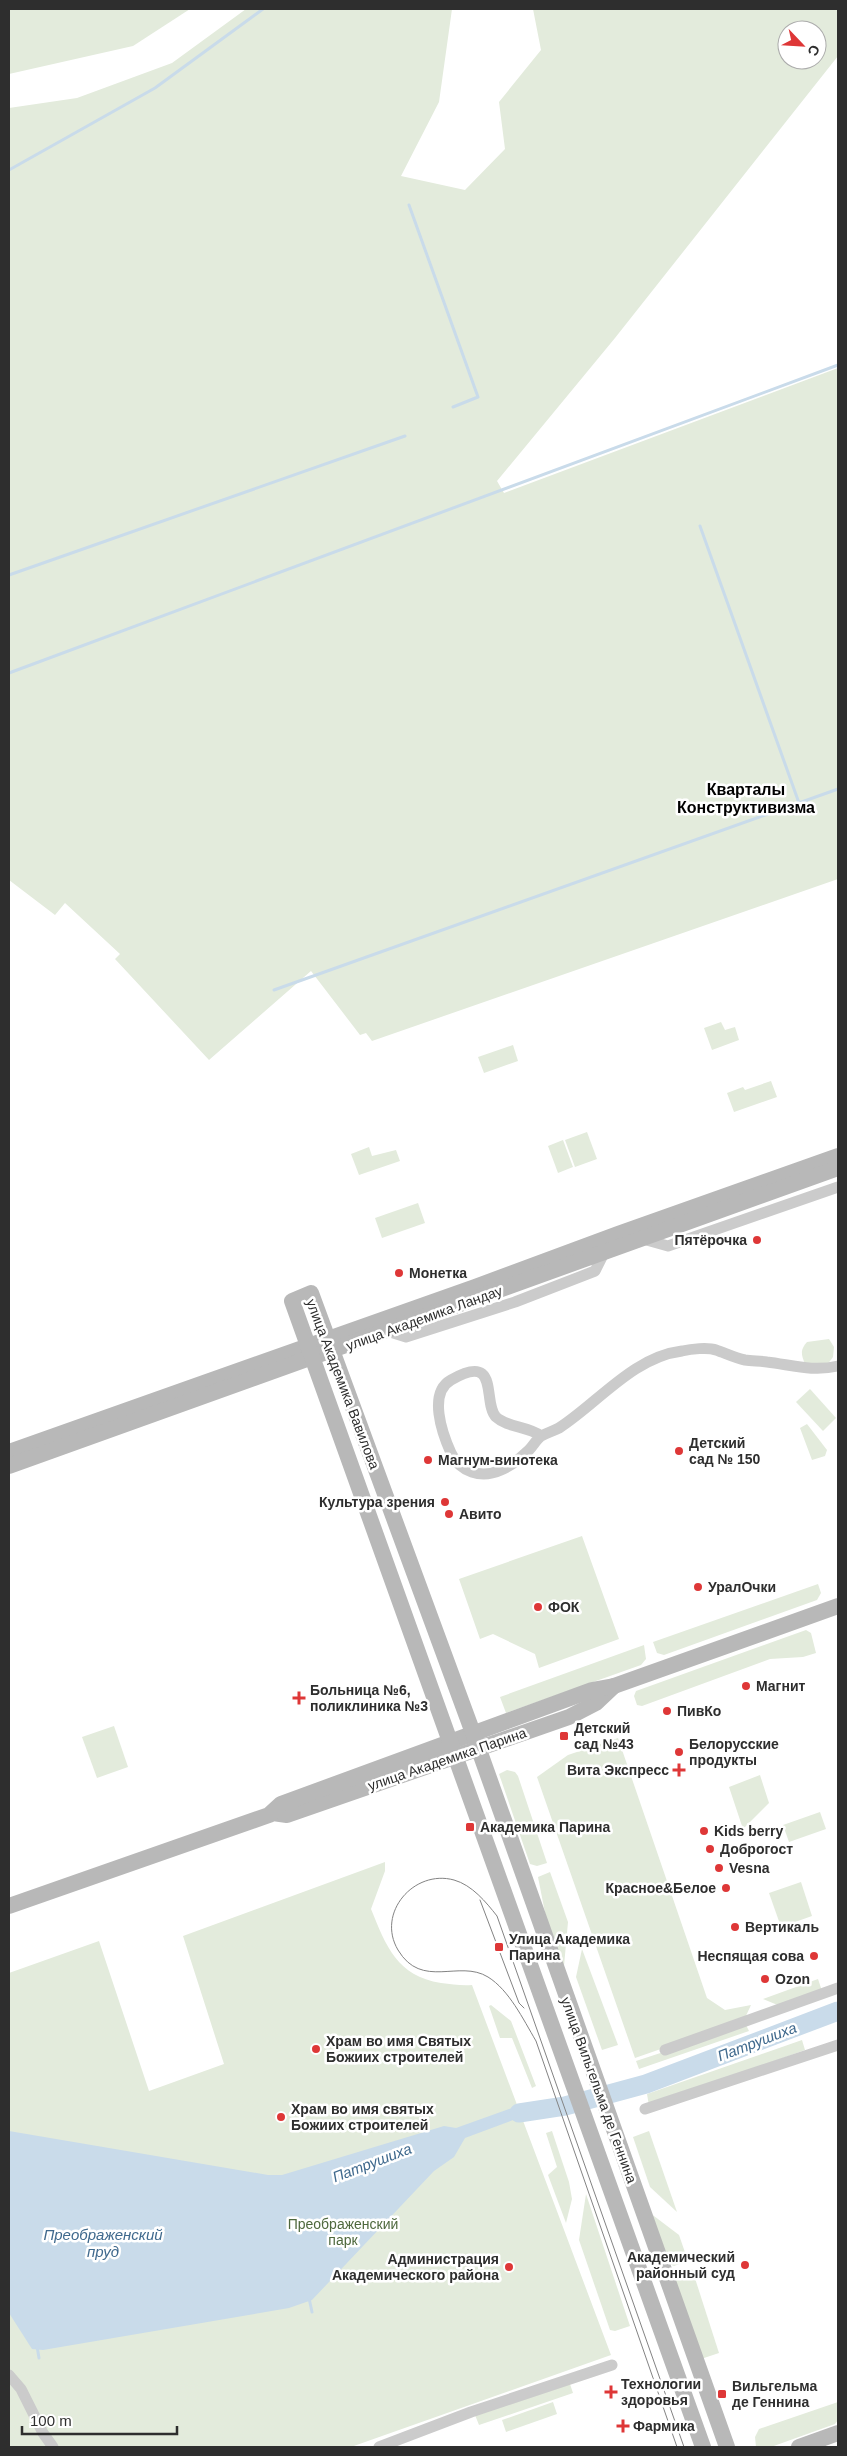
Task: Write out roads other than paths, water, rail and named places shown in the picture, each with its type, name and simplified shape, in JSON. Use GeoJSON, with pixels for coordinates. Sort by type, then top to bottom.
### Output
{"type":"FeatureCollection","features":[{"type":"Feature","properties":{"kind":"street","name":"улица Академика Ландау"},"geometry":{"type":"LineString","coordinates":[[9,1452],[330,1345],[838,1156]]}},
{"type":"Feature","properties":{"kind":"street","name":"улица Академика Ландау"},"geometry":{"type":"LineString","coordinates":[[330,1345],[387,1331],[838,1168]]}},
{"type":"Feature","properties":{"kind":"street"},"geometry":{"type":"LineString","coordinates":[[643,1239],[668,1246],[838,1187]]}},
{"type":"Feature","properties":{"kind":"street","name":"улица Академика Вавилова"},"geometry":{"type":"LineString","coordinates":[[451,1741],[292,1301],[311,1293],[473,1733]]}},
{"type":"Feature","properties":{"kind":"street"},"geometry":{"type":"LineString","coordinates":[[541,1436],[534,1431],[496,1417],[492,1409],[486,1378],[481,1374],[472,1372],[458,1376],[445,1384],[439,1394],[438,1408],[448,1445],[455,1462],[466,1471],[484,1474],[502,1470],[529,1450],[541,1436],[558,1429],[635,1370],[658,1357],[682,1351],[715,1349],[745,1360],[812,1370],[838,1366]]}},
{"type":"Feature","properties":{"kind":"street","name":"улица Академика Ландау"},"geometry":{"type":"LineString","coordinates":[[9,1466],[310,1352]]}},
{"type":"Feature","properties":{"kind":"street","name":"улица Академика Парина"},"geometry":{"type":"LineString","coordinates":[[273,1813],[281,1804],[451,1741],[592,1690],[614,1686],[838,1606]]}},
{"type":"Feature","properties":{"kind":"street","name":"улица Академика Парина"},"geometry":{"type":"LineString","coordinates":[[9,1906],[273,1813],[287,1815],[569,1717],[596,1703],[614,1686]]}},
{"type":"Feature","properties":{"kind":"street","name":"улица Вильгельма де Геннина"},"geometry":{"type":"LineString","coordinates":[[473,1733],[727,2447]]}},
{"type":"Feature","properties":{"kind":"street","name":"улица Вильгельма де Геннина"},"geometry":{"type":"LineString","coordinates":[[451,1741],[703,2447]]}},
{"type":"Feature","properties":{"kind":"street"},"geometry":{"type":"LineString","coordinates":[[665,2050],[838,1988]]}},
{"type":"Feature","properties":{"kind":"street"},"geometry":{"type":"LineString","coordinates":[[645,2109],[838,2045]]}},
{"type":"Feature","properties":{"kind":"street"},"geometry":{"type":"LineString","coordinates":[[379,2447],[471,2412],[612,2365]]}},
{"type":"Feature","properties":{"kind":"street"},"geometry":{"type":"LineString","coordinates":[[9,2375],[21,2389],[43,2433],[53,2447]]}},
{"type":"Feature","properties":{"kind":"street"},"geometry":{"type":"LineString","coordinates":[[798,2447],[838,2432]]}},
{"type":"Feature","properties":{"kind":"water","name":"Преображенский пруд"},"geometry":{"type":"Polygon","coordinates":[[[540,2101],[545,2114],[513,2120],[465,2138],[454,2157],[434,2171],[312,2300],[289,2308],[43,2350],[32,2349],[9,2313],[9,2131],[268,2175],[282,2175],[444,2126],[456,2128],[509,2109],[540,2101]]]}},
{"type":"Feature","properties":{"kind":"waterway"},"geometry":{"type":"LineString","coordinates":[[9,170],[155,88],[263,9]]}},
{"type":"Feature","properties":{"kind":"waterway"},"geometry":{"type":"LineString","coordinates":[[409,205],[478,397],[453,407]]}},
{"type":"Feature","properties":{"kind":"waterway"},"geometry":{"type":"LineString","coordinates":[[9,673],[838,365]]}},
{"type":"Feature","properties":{"kind":"waterway"},"geometry":{"type":"LineString","coordinates":[[9,575],[405,436]]}},
{"type":"Feature","properties":{"kind":"waterway"},"geometry":{"type":"LineString","coordinates":[[700,526],[799,803]]}},
{"type":"Feature","properties":{"kind":"waterway"},"geometry":{"type":"LineString","coordinates":[[274,990],[838,789]]}},
{"type":"Feature","properties":{"kind":"waterway","name":"Патрушиха"},"geometry":{"type":"LineString","coordinates":[[519,2113],[565,2106],[646,2084],[838,2011]]}},
{"type":"Feature","properties":{"kind":"waterway"},"geometry":{"type":"LineString","coordinates":[[309,2298],[312,2312]]}},
{"type":"Feature","properties":{"kind":"waterway"},"geometry":{"type":"LineString","coordinates":[[37,2346],[39,2358]]}},
{"type":"Feature","properties":{"kind":"tram line"},"geometry":{"type":"LineString","coordinates":[[677,2447],[536,2041],[509,1997],[503,1989],[488,1977],[477,1972],[441,1972],[418,1969],[408,1962],[398,1950],[392,1936],[392,1922],[396,1909],[403,1897],[425,1881],[439,1878],[461,1882],[478,1895],[497,1916],[684,2447]]}},
{"type":"Feature","properties":{"kind":"tram line"},"geometry":{"type":"LineString","coordinates":[[480,1900],[519,2003],[524,2008]]}},
{"type":"Feature","properties":{"kind":"place","name":"Пятёрочка"},"geometry":{"type":"Point","coordinates":[757,1240]}},
{"type":"Feature","properties":{"kind":"place","name":"Монетка"},"geometry":{"type":"Point","coordinates":[399,1273]}},
{"type":"Feature","properties":{"kind":"place","name":"Детский сад № 150"},"geometry":{"type":"Point","coordinates":[679,1451]}},
{"type":"Feature","properties":{"kind":"place","name":"Магнум-винотека"},"geometry":{"type":"Point","coordinates":[428,1460]}},
{"type":"Feature","properties":{"kind":"place","name":"Культура зрения"},"geometry":{"type":"Point","coordinates":[445,1502]}},
{"type":"Feature","properties":{"kind":"place","name":"Авито"},"geometry":{"type":"Point","coordinates":[449,1514]}},
{"type":"Feature","properties":{"kind":"place","name":"УралОчки"},"geometry":{"type":"Point","coordinates":[698,1587]}},
{"type":"Feature","properties":{"kind":"place","name":"ФОК"},"geometry":{"type":"Point","coordinates":[538,1607]}},
{"type":"Feature","properties":{"kind":"place","name":"Магнит"},"geometry":{"type":"Point","coordinates":[746,1686]}},
{"type":"Feature","properties":{"kind":"place","name":"Больница №6, поликлиника №3"},"geometry":{"type":"Point","coordinates":[299,1698]}},
{"type":"Feature","properties":{"kind":"place","name":"ПивКо"},"geometry":{"type":"Point","coordinates":[667,1711]}},
{"type":"Feature","properties":{"kind":"place","name":"Детский сад №43"},"geometry":{"type":"Point","coordinates":[564,1736]}},
{"type":"Feature","properties":{"kind":"place","name":"Белорусские продукты"},"geometry":{"type":"Point","coordinates":[679,1752]}},
{"type":"Feature","properties":{"kind":"place","name":"Вита Экспресс"},"geometry":{"type":"Point","coordinates":[679,1770]}},
{"type":"Feature","properties":{"kind":"place","name":"Академика Парина"},"geometry":{"type":"Point","coordinates":[470,1827]}},
{"type":"Feature","properties":{"kind":"place","name":"Kids berry"},"geometry":{"type":"Point","coordinates":[704,1831]}},
{"type":"Feature","properties":{"kind":"place","name":"Доброгост"},"geometry":{"type":"Point","coordinates":[710,1849]}},
{"type":"Feature","properties":{"kind":"place","name":"Vesna"},"geometry":{"type":"Point","coordinates":[719,1868]}},
{"type":"Feature","properties":{"kind":"place","name":"Красное&Белое"},"geometry":{"type":"Point","coordinates":[726,1888]}},
{"type":"Feature","properties":{"kind":"place","name":"Вертикаль"},"geometry":{"type":"Point","coordinates":[735,1927]}},
{"type":"Feature","properties":{"kind":"place","name":"Улица Академика Парина"},"geometry":{"type":"Point","coordinates":[499,1947]}},
{"type":"Feature","properties":{"kind":"place","name":"Неспящая сова"},"geometry":{"type":"Point","coordinates":[814,1956]}},
{"type":"Feature","properties":{"kind":"place","name":"Ozon"},"geometry":{"type":"Point","coordinates":[765,1979]}},
{"type":"Feature","properties":{"kind":"place","name":"Храм во имя Святых Божиих строителей"},"geometry":{"type":"Point","coordinates":[316,2049]}},
{"type":"Feature","properties":{"kind":"place","name":"Храм во имя святых Божиих строителей"},"geometry":{"type":"Point","coordinates":[281,2117]}},
{"type":"Feature","properties":{"kind":"place","name":"Академический районный суд"},"geometry":{"type":"Point","coordinates":[745,2265]}},
{"type":"Feature","properties":{"kind":"place","name":"Администрация Академического района"},"geometry":{"type":"Point","coordinates":[509,2267]}},
{"type":"Feature","properties":{"kind":"place","name":"Технологии здоровья"},"geometry":{"type":"Point","coordinates":[611,2392]}},
{"type":"Feature","properties":{"kind":"place","name":"Вильгельма де Геннина"},"geometry":{"type":"Point","coordinates":[722,2394]}},
{"type":"Feature","properties":{"kind":"place","name":"Фармика"},"geometry":{"type":"Point","coordinates":[623,2426]}},
{"type":"Feature","properties":{"kind":"district","name":"Кварталы Конструктивизма"},"geometry":{"type":"Point","coordinates":[746,798]}},
{"type":"Feature","properties":{"kind":"park label","name":"Преображенский парк"},"geometry":{"type":"Point","coordinates":[343,2232]}}]}
